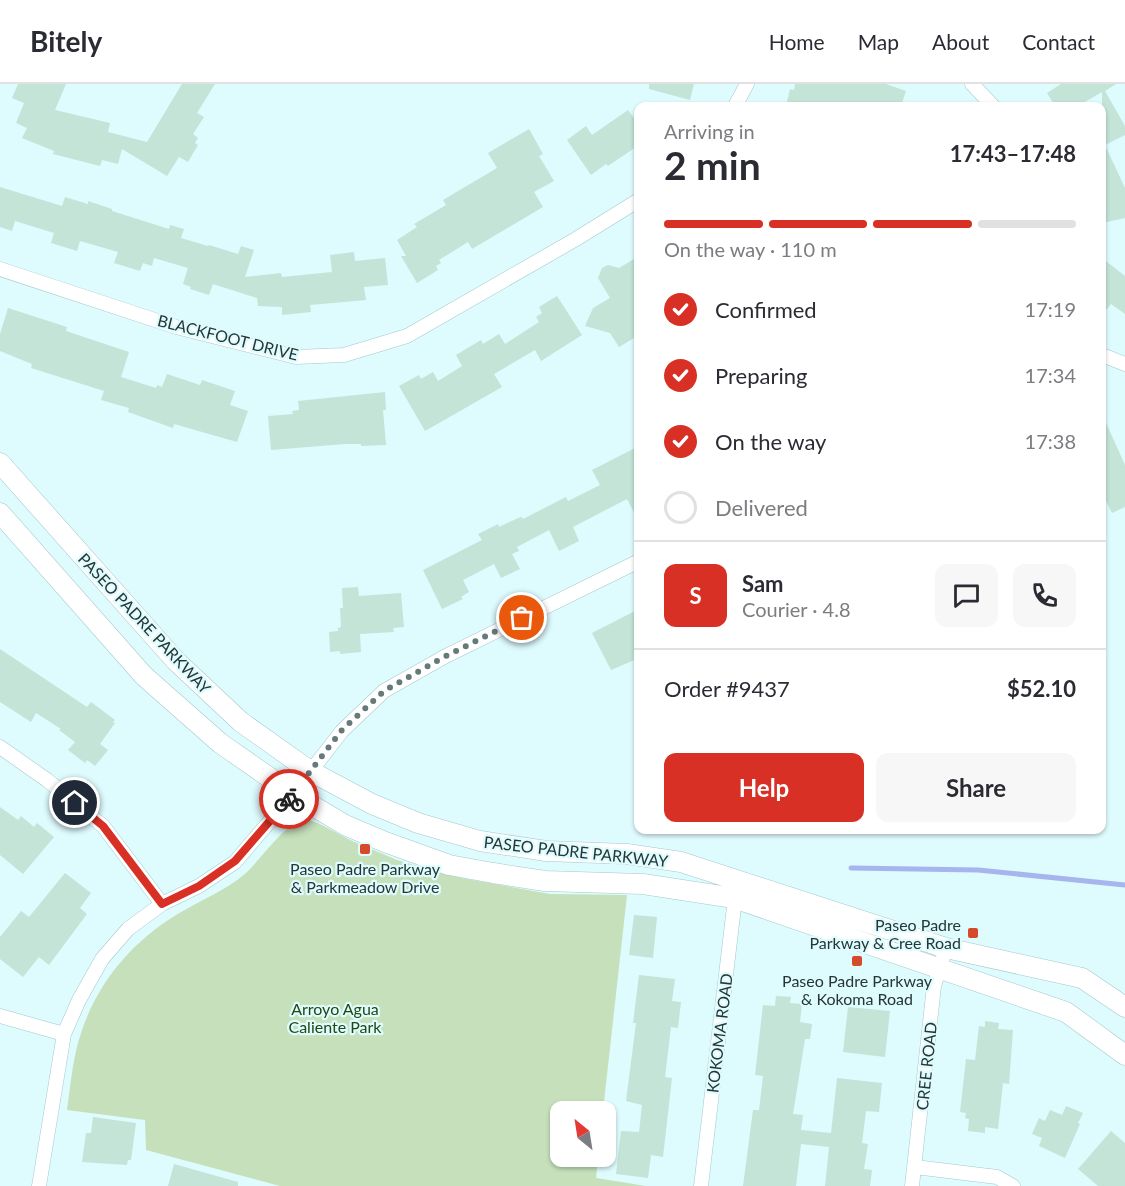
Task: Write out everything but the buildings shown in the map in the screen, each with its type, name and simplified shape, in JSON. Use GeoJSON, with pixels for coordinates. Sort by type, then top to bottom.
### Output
{"type":"FeatureCollection","features":[{"type":"Feature","properties":{"kind":"main road","name":"PASEO PADRE PARKWAY"},"geometry":{"type":"LineString","coordinates":[[0,463],[176,661],[241,722],[310,771],[372,804],[418,823],[480,841],[546,851],[627,854],[681,862],[736,889],[941,970],[1066,1012],[1125,1056]]}},
{"type":"Feature","properties":{"kind":"main road","name":"PASEO PADRE PARKWAY"},"geometry":{"type":"LineString","coordinates":[[0,513],[144,675],[220,743],[293,794],[345,825],[385,842],[449,864],[545,881],[736,889],[946,948],[1082,978],[1125,1007]]}},
{"type":"Feature","properties":{"kind":"street"},"geometry":{"type":"LineString","coordinates":[[737,102],[747,84]]}},
{"type":"Feature","properties":{"kind":"street"},"geometry":{"type":"LineString","coordinates":[[972,84],[989,102]]}},
{"type":"Feature","properties":{"kind":"street","name":"BLACKFOOT DRIVE"},"geometry":{"type":"LineString","coordinates":[[0,269],[176,327],[296,357],[344,355],[407,336],[566,245],[634,203]]}},
{"type":"Feature","properties":{"kind":"street"},"geometry":{"type":"LineString","coordinates":[[1106,357],[1125,364]]}},
{"type":"Feature","properties":{"kind":"street"},"geometry":{"type":"LineString","coordinates":[[39,1186],[64,1034],[79,1000],[102,959],[128,929],[162,904],[199,886],[235,861],[293,794],[342,730],[384,691],[444,657],[634,563]]}},
{"type":"Feature","properties":{"kind":"street"},"geometry":{"type":"LineString","coordinates":[[0,747],[47,780],[103,826],[162,904]]}},
{"type":"Feature","properties":{"kind":"street","name":"KOKOMA ROAD"},"geometry":{"type":"LineString","coordinates":[[701,1186],[736,889]]}},
{"type":"Feature","properties":{"kind":"street","name":"CREE ROAD"},"geometry":{"type":"LineString","coordinates":[[912,1186],[934,986],[941,970],[946,948]]}},
{"type":"Feature","properties":{"kind":"street"},"geometry":{"type":"LineString","coordinates":[[0,1016],[64,1034]]}},
{"type":"Feature","properties":{"kind":"street"},"geometry":{"type":"LineString","coordinates":[[915,1167],[997,1177],[1013,1186]]}},
{"type":"Feature","properties":{"kind":"green space","name":"Arroyo Agua Caliente Park"},"geometry":{"type":"Polygon","coordinates":[[[305,819],[318,823],[350,840],[397,860],[461,878],[550,894],[627,895],[604,1101],[550,1101],[550,1167],[597,1167],[596,1178],[646,1186],[280,1186],[146,1150],[145,1120],[67,1110],[74,1062],[83,1026],[91,1007],[113,971],[142,940],[158,927],[221,891],[246,873],[282,833],[298,821],[305,819]]]}},
{"type":"Feature","properties":{"kind":"waterway"},"geometry":{"type":"LineString","coordinates":[[851,868],[978,870],[1125,885]]}},
{"type":"Feature","properties":{"kind":"way so far"},"geometry":{"type":"LineString","coordinates":[[289,799],[342,730],[384,691],[444,657],[522,618]]}},
{"type":"Feature","properties":{"kind":"place","name":"Paseo Padre Parkway & Parkmeadow Drive"},"geometry":{"type":"Point","coordinates":[365,849]}},
{"type":"Feature","properties":{"kind":"place","name":"Paseo Padre Parkway & Cree Road"},"geometry":{"type":"Point","coordinates":[973,933]}},
{"type":"Feature","properties":{"kind":"place","name":"Paseo Padre Parkway & Kokoma Road"},"geometry":{"type":"Point","coordinates":[857,961]}},
{"type":"Feature","properties":{"kind":"route"},"geometry":{"type":"LineString","coordinates":[[75,803],[103,826],[162,904],[199,886],[235,861],[289,799]]}}]}
